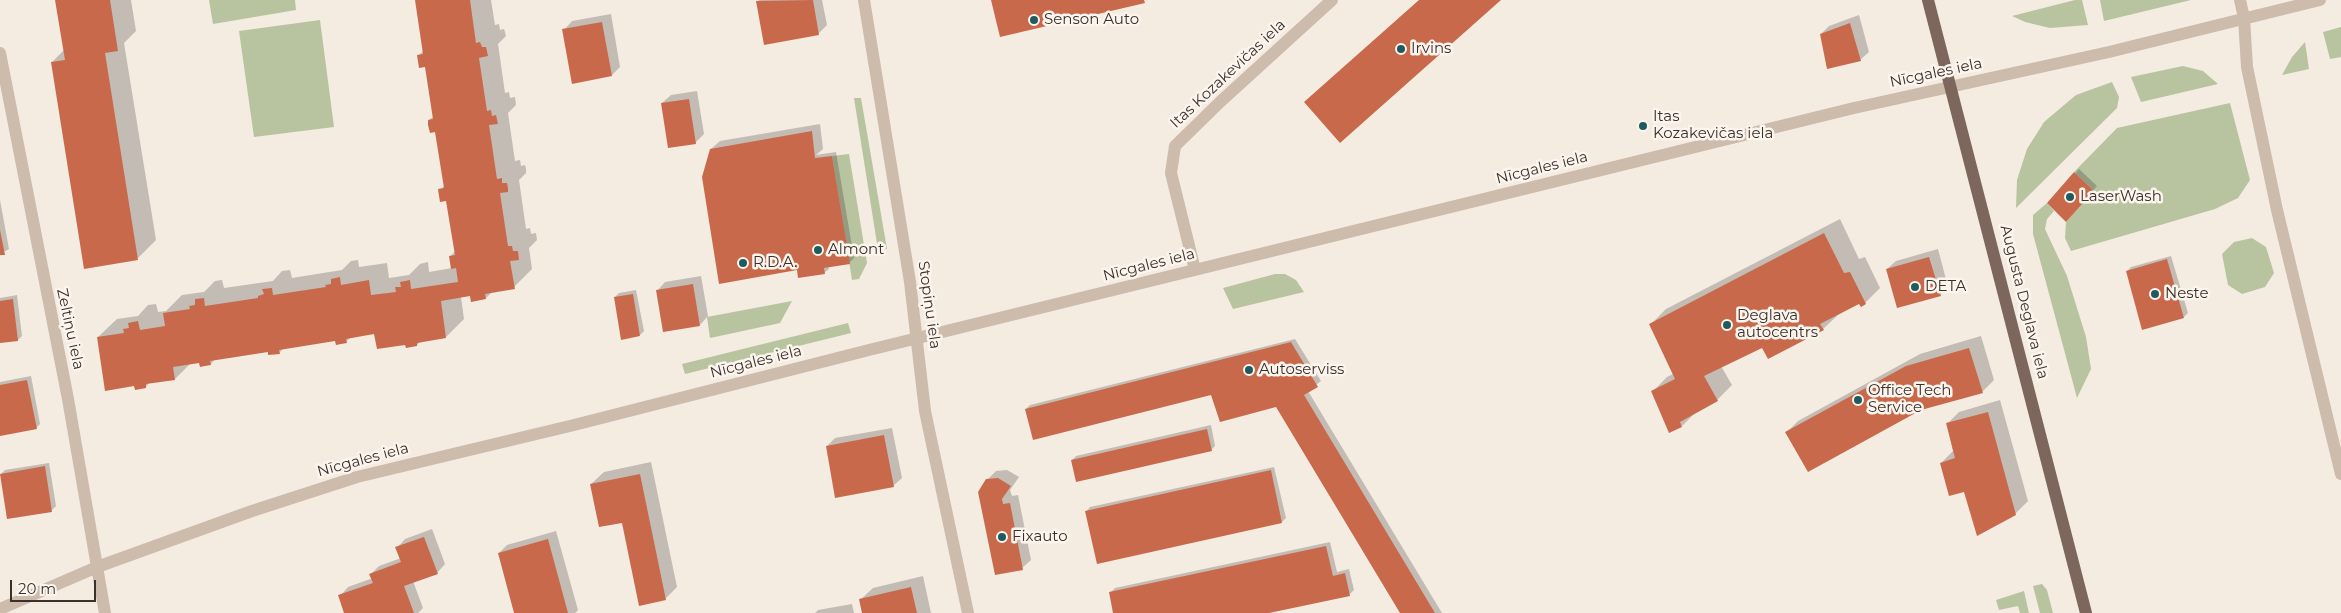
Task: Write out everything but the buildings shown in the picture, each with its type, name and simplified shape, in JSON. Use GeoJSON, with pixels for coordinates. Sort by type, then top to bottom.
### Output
{"type":"FeatureCollection","features":[{"type":"Feature","properties":{"kind":"main road","name":"Augusta Deglava iela"},"geometry":{"type":"LineString","coordinates":[[1928,0],[2086,613]]}},
{"type":"Feature","properties":{"kind":"street","name":"Stopiņu iela"},"geometry":{"type":"LineString","coordinates":[[864,0],[918,338],[925,411],[968,613]]}},
{"type":"Feature","properties":{"kind":"street","name":"Itas Kozakevičas iela"},"geometry":{"type":"LineString","coordinates":[[1195,270],[1171,173],[1175,146],[1220,102],[1332,0]]}},
{"type":"Feature","properties":{"kind":"street"},"geometry":{"type":"LineString","coordinates":[[2240,0],[2244,18],[2247,67],[2277,210],[2341,474]]}},
{"type":"Feature","properties":{"kind":"street","name":"Nīcgales iela"},"geometry":{"type":"LineString","coordinates":[[0,608],[97,567],[252,510],[357,477],[574,425],[918,338],[1835,112],[2110,52],[2320,0]]}},
{"type":"Feature","properties":{"kind":"street","name":"Zeltiņu iela"},"geometry":{"type":"LineString","coordinates":[[0,53],[71,415],[104,613]]}},
{"type":"Feature","properties":{"kind":"green space"},"geometry":{"type":"Polygon","coordinates":[[[209,0],[295,0],[296,10],[213,24],[209,0]]]}},
{"type":"Feature","properties":{"kind":"green space"},"geometry":{"type":"Polygon","coordinates":[[[2075,0],[2082,0],[2088,25],[2050,28],[2025,22],[2012,16],[2075,0]]]}},
{"type":"Feature","properties":{"kind":"green space"},"geometry":{"type":"Polygon","coordinates":[[[2100,0],[2191,0],[2104,21],[2100,0]]]}},
{"type":"Feature","properties":{"kind":"green space"},"geometry":{"type":"Polygon","coordinates":[[[320,20],[334,127],[254,137],[239,31],[320,20]]]}},
{"type":"Feature","properties":{"kind":"green space"},"geometry":{"type":"Polygon","coordinates":[[[2341,27],[2341,57],[2330,59],[2323,32],[2341,27]]]}},
{"type":"Feature","properties":{"kind":"green space"},"geometry":{"type":"Polygon","coordinates":[[[2305,42],[2309,69],[2282,75],[2292,57],[2305,42]]]}},
{"type":"Feature","properties":{"kind":"green space"},"geometry":{"type":"Polygon","coordinates":[[[2183,66],[2203,71],[2218,84],[2141,102],[2131,77],[2183,66]]]}},
{"type":"Feature","properties":{"kind":"green space"},"geometry":{"type":"Polygon","coordinates":[[[2112,82],[2119,97],[2117,108],[2016,208],[2017,180],[2027,149],[2044,122],[2076,95],[2112,82]]]}},
{"type":"Feature","properties":{"kind":"green space"},"geometry":{"type":"Polygon","coordinates":[[[854,98],[861,98],[887,249],[878,250],[854,98]]]}},
{"type":"Feature","properties":{"kind":"green space"},"geometry":{"type":"Polygon","coordinates":[[[2230,103],[2250,180],[2238,198],[2215,209],[2071,251],[2065,238],[2066,222],[2094,191],[2074,172],[2117,128],[2230,103]]]}},
{"type":"Feature","properties":{"kind":"green space"},"geometry":{"type":"Polygon","coordinates":[[[849,154],[867,263],[859,279],[852,280],[832,156],[849,154]]]}},
{"type":"Feature","properties":{"kind":"green space"},"geometry":{"type":"Polygon","coordinates":[[[2047,203],[2054,211],[2047,219],[2045,229],[2067,276],[2086,337],[2091,369],[2077,398],[2033,234],[2033,215],[2047,203]]]}},
{"type":"Feature","properties":{"kind":"green space"},"geometry":{"type":"Polygon","coordinates":[[[2252,238],[2266,247],[2274,273],[2265,287],[2242,294],[2228,285],[2222,254],[2234,242],[2252,238]]]}},
{"type":"Feature","properties":{"kind":"green space"},"geometry":{"type":"Polygon","coordinates":[[[1275,274],[1285,274],[1296,280],[1304,292],[1233,309],[1223,288],[1275,274]]]}},
{"type":"Feature","properties":{"kind":"green space"},"geometry":{"type":"Polygon","coordinates":[[[792,301],[780,323],[710,338],[707,317],[792,301]]]}},
{"type":"Feature","properties":{"kind":"green space"},"geometry":{"type":"Polygon","coordinates":[[[848,323],[851,333],[685,374],[682,364],[848,323]]]}},
{"type":"Feature","properties":{"kind":"green space"},"geometry":{"type":"Polygon","coordinates":[[[2042,584],[2047,590],[2053,613],[2040,613],[2033,586],[2042,584]]]}},
{"type":"Feature","properties":{"kind":"green space"},"geometry":{"type":"Polygon","coordinates":[[[2024,591],[2029,613],[2020,613],[2018,606],[1999,610],[1996,600],[2024,591]]]}},
{"type":"Feature","properties":{"kind":"place","name":"Senson Auto"},"geometry":{"type":"Point","coordinates":[1034,20]}},
{"type":"Feature","properties":{"kind":"place","name":"Irvins"},"geometry":{"type":"Point","coordinates":[1401,49]}},
{"type":"Feature","properties":{"kind":"place","name":"Itas Kozakevičas iela"},"geometry":{"type":"Point","coordinates":[1643,126]}},
{"type":"Feature","properties":{"kind":"place","name":"LaserWash"},"geometry":{"type":"Point","coordinates":[2070,197]}},
{"type":"Feature","properties":{"kind":"place","name":"Almont"},"geometry":{"type":"Point","coordinates":[818,250]}},
{"type":"Feature","properties":{"kind":"place","name":"R.D.A."},"geometry":{"type":"Point","coordinates":[743,263]}},
{"type":"Feature","properties":{"kind":"place","name":"DETA"},"geometry":{"type":"Point","coordinates":[1915,287]}},
{"type":"Feature","properties":{"kind":"place","name":"Neste"},"geometry":{"type":"Point","coordinates":[2155,294]}},
{"type":"Feature","properties":{"kind":"place","name":"Deglava autocentrs"},"geometry":{"type":"Point","coordinates":[1727,325]}},
{"type":"Feature","properties":{"kind":"place","name":"Autoserviss"},"geometry":{"type":"Point","coordinates":[1249,370]}},
{"type":"Feature","properties":{"kind":"place","name":"Office Tech Service"},"geometry":{"type":"Point","coordinates":[1858,400]}},
{"type":"Feature","properties":{"kind":"place","name":"Fixauto"},"geometry":{"type":"Point","coordinates":[1002,537]}}]}
